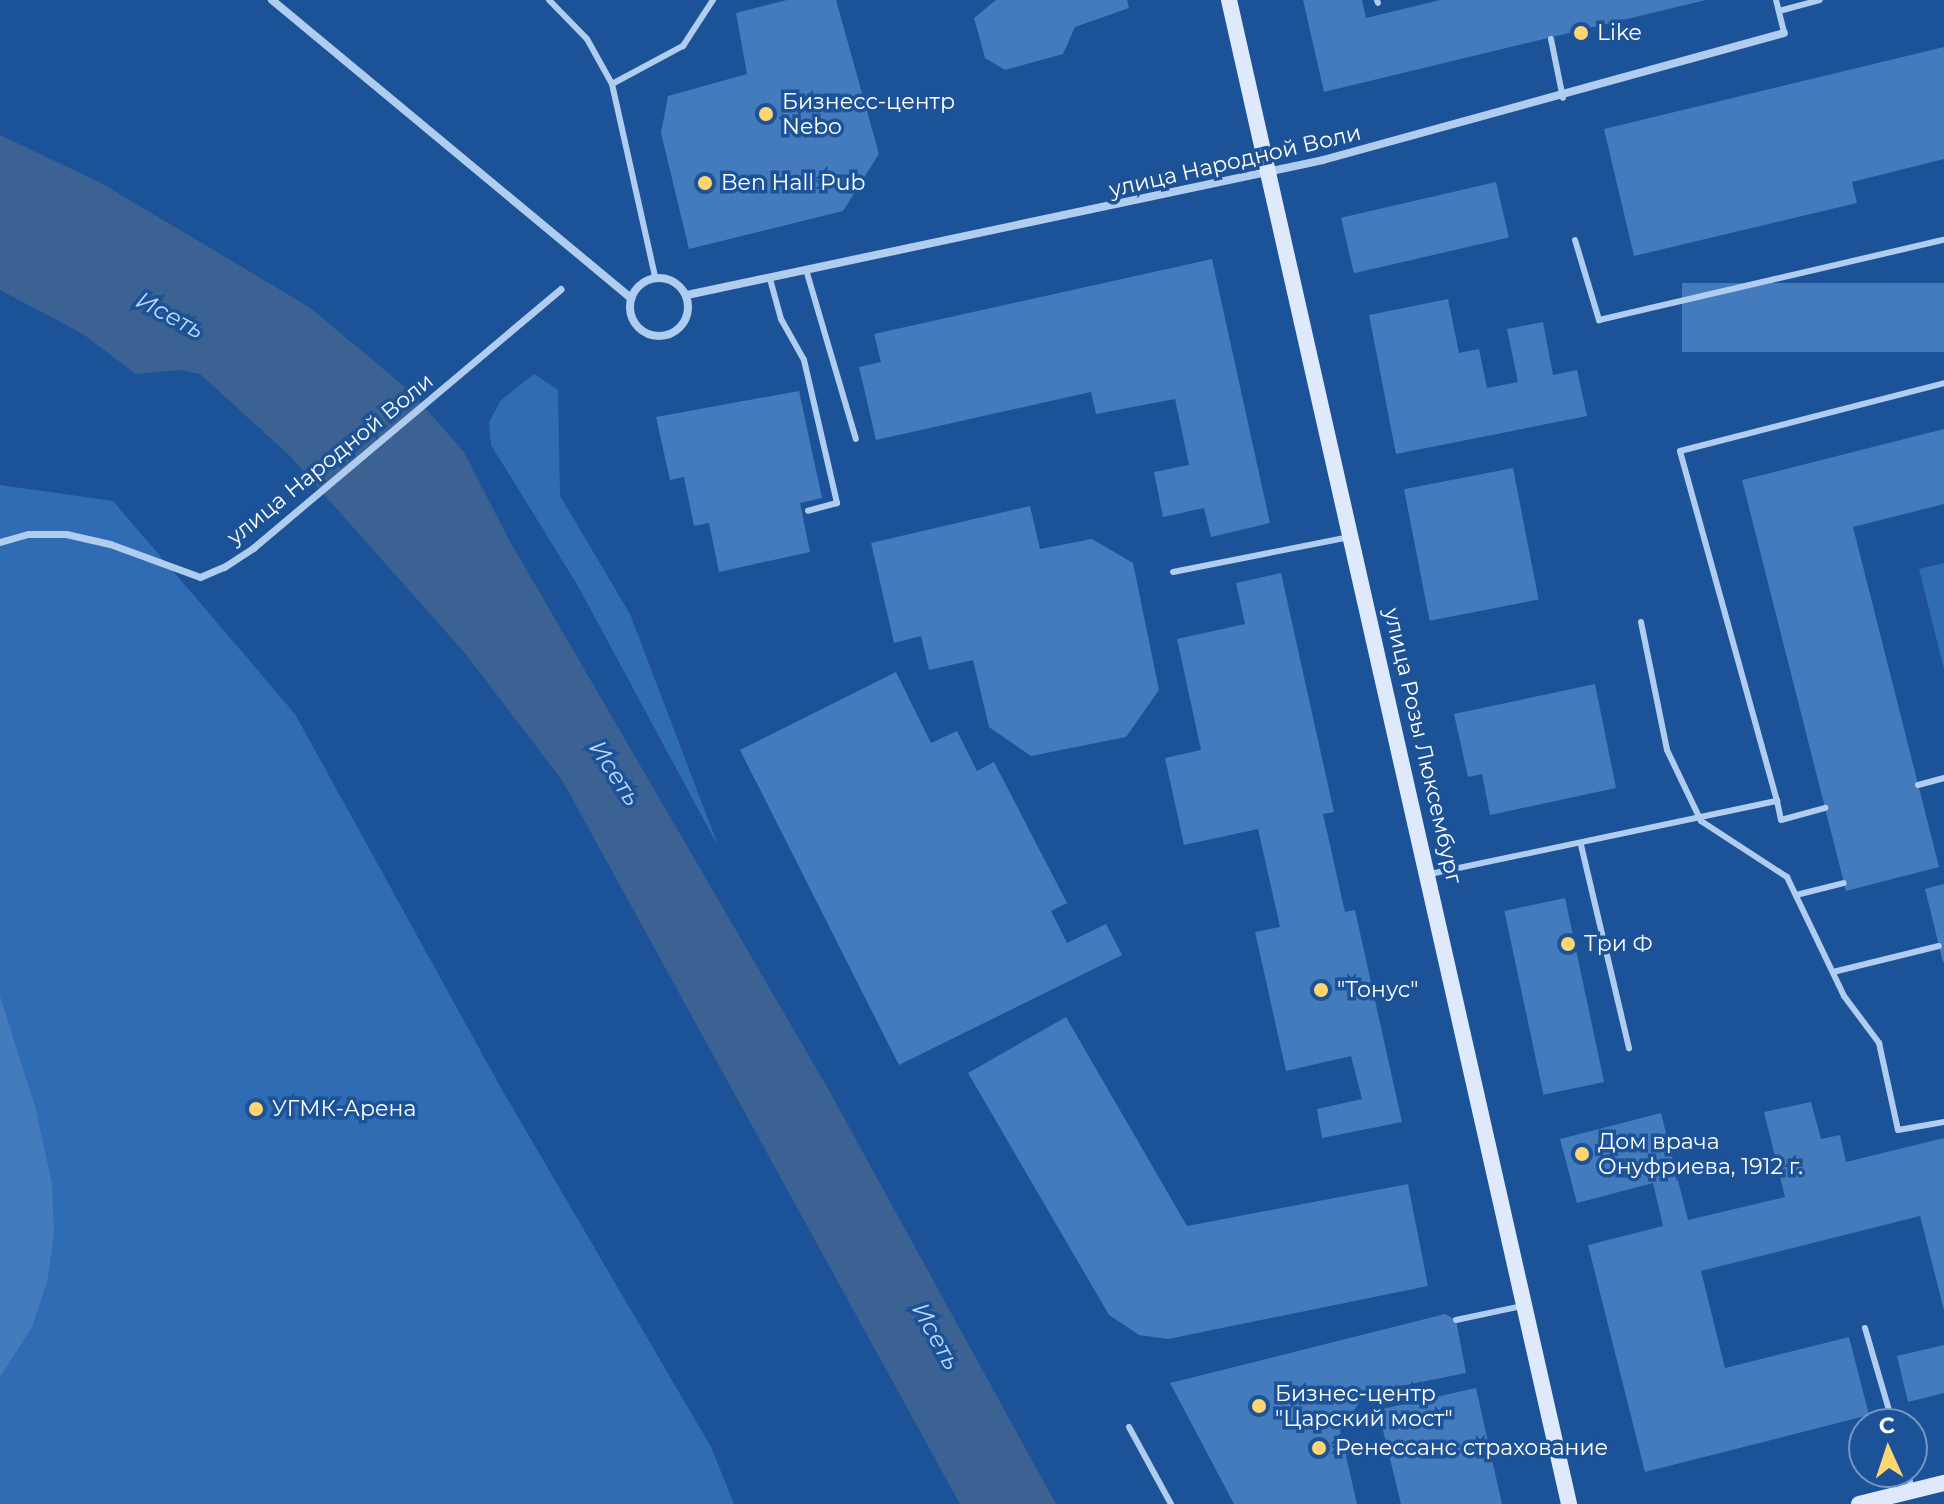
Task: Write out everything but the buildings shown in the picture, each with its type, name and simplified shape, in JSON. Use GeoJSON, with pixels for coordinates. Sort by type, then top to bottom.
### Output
{"type":"FeatureCollection","features":[{"type":"Feature","properties":{"kind":"main road","name":"улица Розы Люксембург"},"geometry":{"type":"LineString","coordinates":[[1229,0],[1430,874],[1569,1504]]}},
{"type":"Feature","properties":{"kind":"main road"},"geometry":{"type":"LineString","coordinates":[[1859,1504],[1944,1483]]}},
{"type":"Feature","properties":{"kind":"street"},"geometry":{"type":"LineString","coordinates":[[272,0],[595,264],[631,298],[637,326],[664,336],[680,328],[688,313],[687,295],[675,281],[655,277],[641,283],[631,298]]}},
{"type":"Feature","properties":{"kind":"street","name":"улица Народной Воли"},"geometry":{"type":"LineString","coordinates":[[687,295],[807,273],[1269,173],[1563,98],[1784,33]]}},
{"type":"Feature","properties":{"kind":"street","name":"улица Народной Воли"},"geometry":{"type":"LineString","coordinates":[[0,542],[66,534],[110,544],[200,577],[253,548],[561,289]]}},
{"type":"Feature","properties":{"kind":"lane"},"geometry":{"type":"LineString","coordinates":[[549,0],[587,39],[612,84],[655,277]]}},
{"type":"Feature","properties":{"kind":"lane"},"geometry":{"type":"LineString","coordinates":[[612,84],[683,46],[713,0]]}},
{"type":"Feature","properties":{"kind":"lane"},"geometry":{"type":"LineString","coordinates":[[1776,0],[1784,33]]}},
{"type":"Feature","properties":{"kind":"lane"},"geometry":{"type":"LineString","coordinates":[[1779,11],[1820,0]]}},
{"type":"Feature","properties":{"kind":"lane"},"geometry":{"type":"LineString","coordinates":[[1551,39],[1563,98]]}},
{"type":"Feature","properties":{"kind":"lane"},"geometry":{"type":"LineString","coordinates":[[1575,240],[1599,320],[1944,240]]}},
{"type":"Feature","properties":{"kind":"lane"},"geometry":{"type":"LineString","coordinates":[[807,273],[856,439]]}},
{"type":"Feature","properties":{"kind":"lane"},"geometry":{"type":"LineString","coordinates":[[770,279],[781,319],[804,360],[837,503],[808,511]]}},
{"type":"Feature","properties":{"kind":"lane"},"geometry":{"type":"LineString","coordinates":[[1825,808],[1781,820],[1680,451],[1944,383]]}},
{"type":"Feature","properties":{"kind":"lane"},"geometry":{"type":"LineString","coordinates":[[1173,572],[1353,536]]}},
{"type":"Feature","properties":{"kind":"lane"},"geometry":{"type":"LineString","coordinates":[[1641,622],[1667,750],[1701,821],[1787,877],[1833,972],[1879,1043],[1898,1130],[1944,1122]]}},
{"type":"Feature","properties":{"kind":"lane"},"geometry":{"type":"LineString","coordinates":[[1918,785],[1944,778]]}},
{"type":"Feature","properties":{"kind":"lane"},"geometry":{"type":"LineString","coordinates":[[1430,874],[1701,821],[1777,801]]}},
{"type":"Feature","properties":{"kind":"lane"},"geometry":{"type":"LineString","coordinates":[[1581,845],[1629,1048]]}},
{"type":"Feature","properties":{"kind":"lane"},"geometry":{"type":"LineString","coordinates":[[1796,895],[1844,883]]}},
{"type":"Feature","properties":{"kind":"lane"},"geometry":{"type":"LineString","coordinates":[[1833,972],[1939,946]]}},
{"type":"Feature","properties":{"kind":"lane"},"geometry":{"type":"LineString","coordinates":[[1456,1320],[1524,1306]]}},
{"type":"Feature","properties":{"kind":"lane"},"geometry":{"type":"LineString","coordinates":[[1865,1328],[1888,1408]]}},
{"type":"Feature","properties":{"kind":"lane"},"geometry":{"type":"LineString","coordinates":[[1129,1427],[1171,1504]]}},
{"type":"Feature","properties":{"kind":"shaded area"},"geometry":{"type":"Polygon","coordinates":[[[534,374],[558,390],[560,496],[630,614],[719,848],[578,586],[491,445],[489,422],[501,400],[534,374]]]}},
{"type":"Feature","properties":{"kind":"shaded area","name":"УГМК-Арена"},"geometry":{"type":"Polygon","coordinates":[[[0,485],[113,501],[295,714],[501,1088],[711,1447],[734,1504],[0,1504],[0,485]]]}},
{"type":"Feature","properties":{"kind":"shaded area"},"geometry":{"type":"Polygon","coordinates":[[[1944,563],[1944,669],[1919,569],[1944,563]]]}},
{"type":"Feature","properties":{"kind":"water","name":"Исеть"},"geometry":{"type":"Polygon","coordinates":[[[0,135],[101,183],[309,307],[411,392],[464,452],[508,538],[827,1087],[1056,1504],[960,1504],[562,780],[464,652],[288,454],[200,374],[179,370],[136,374],[83,334],[0,290],[0,135]]]}},
{"type":"Feature","properties":{"kind":"place","name":"Like"},"geometry":{"type":"Point","coordinates":[1581,33]}},
{"type":"Feature","properties":{"kind":"place","name":"Бизнесс-центр Nebo"},"geometry":{"type":"Point","coordinates":[766,114]}},
{"type":"Feature","properties":{"kind":"place","name":"Ben Hall Pub"},"geometry":{"type":"Point","coordinates":[705,183]}},
{"type":"Feature","properties":{"kind":"place","name":"Три Ф"},"geometry":{"type":"Point","coordinates":[1568,944]}},
{"type":"Feature","properties":{"kind":"place","name":"\"Тонус\""},"geometry":{"type":"Point","coordinates":[1321,990]}},
{"type":"Feature","properties":{"kind":"place","name":"УГМК-Арена"},"geometry":{"type":"Point","coordinates":[256,1109]}},
{"type":"Feature","properties":{"kind":"place","name":"Дом врача Онуфриева, 1912 г."},"geometry":{"type":"Point","coordinates":[1582,1154]}},
{"type":"Feature","properties":{"kind":"place","name":"Бизнес-центр \"Царский мост\""},"geometry":{"type":"Point","coordinates":[1259,1406]}},
{"type":"Feature","properties":{"kind":"place","name":"Ренессанс страхование"},"geometry":{"type":"Point","coordinates":[1319,1448]}}]}
